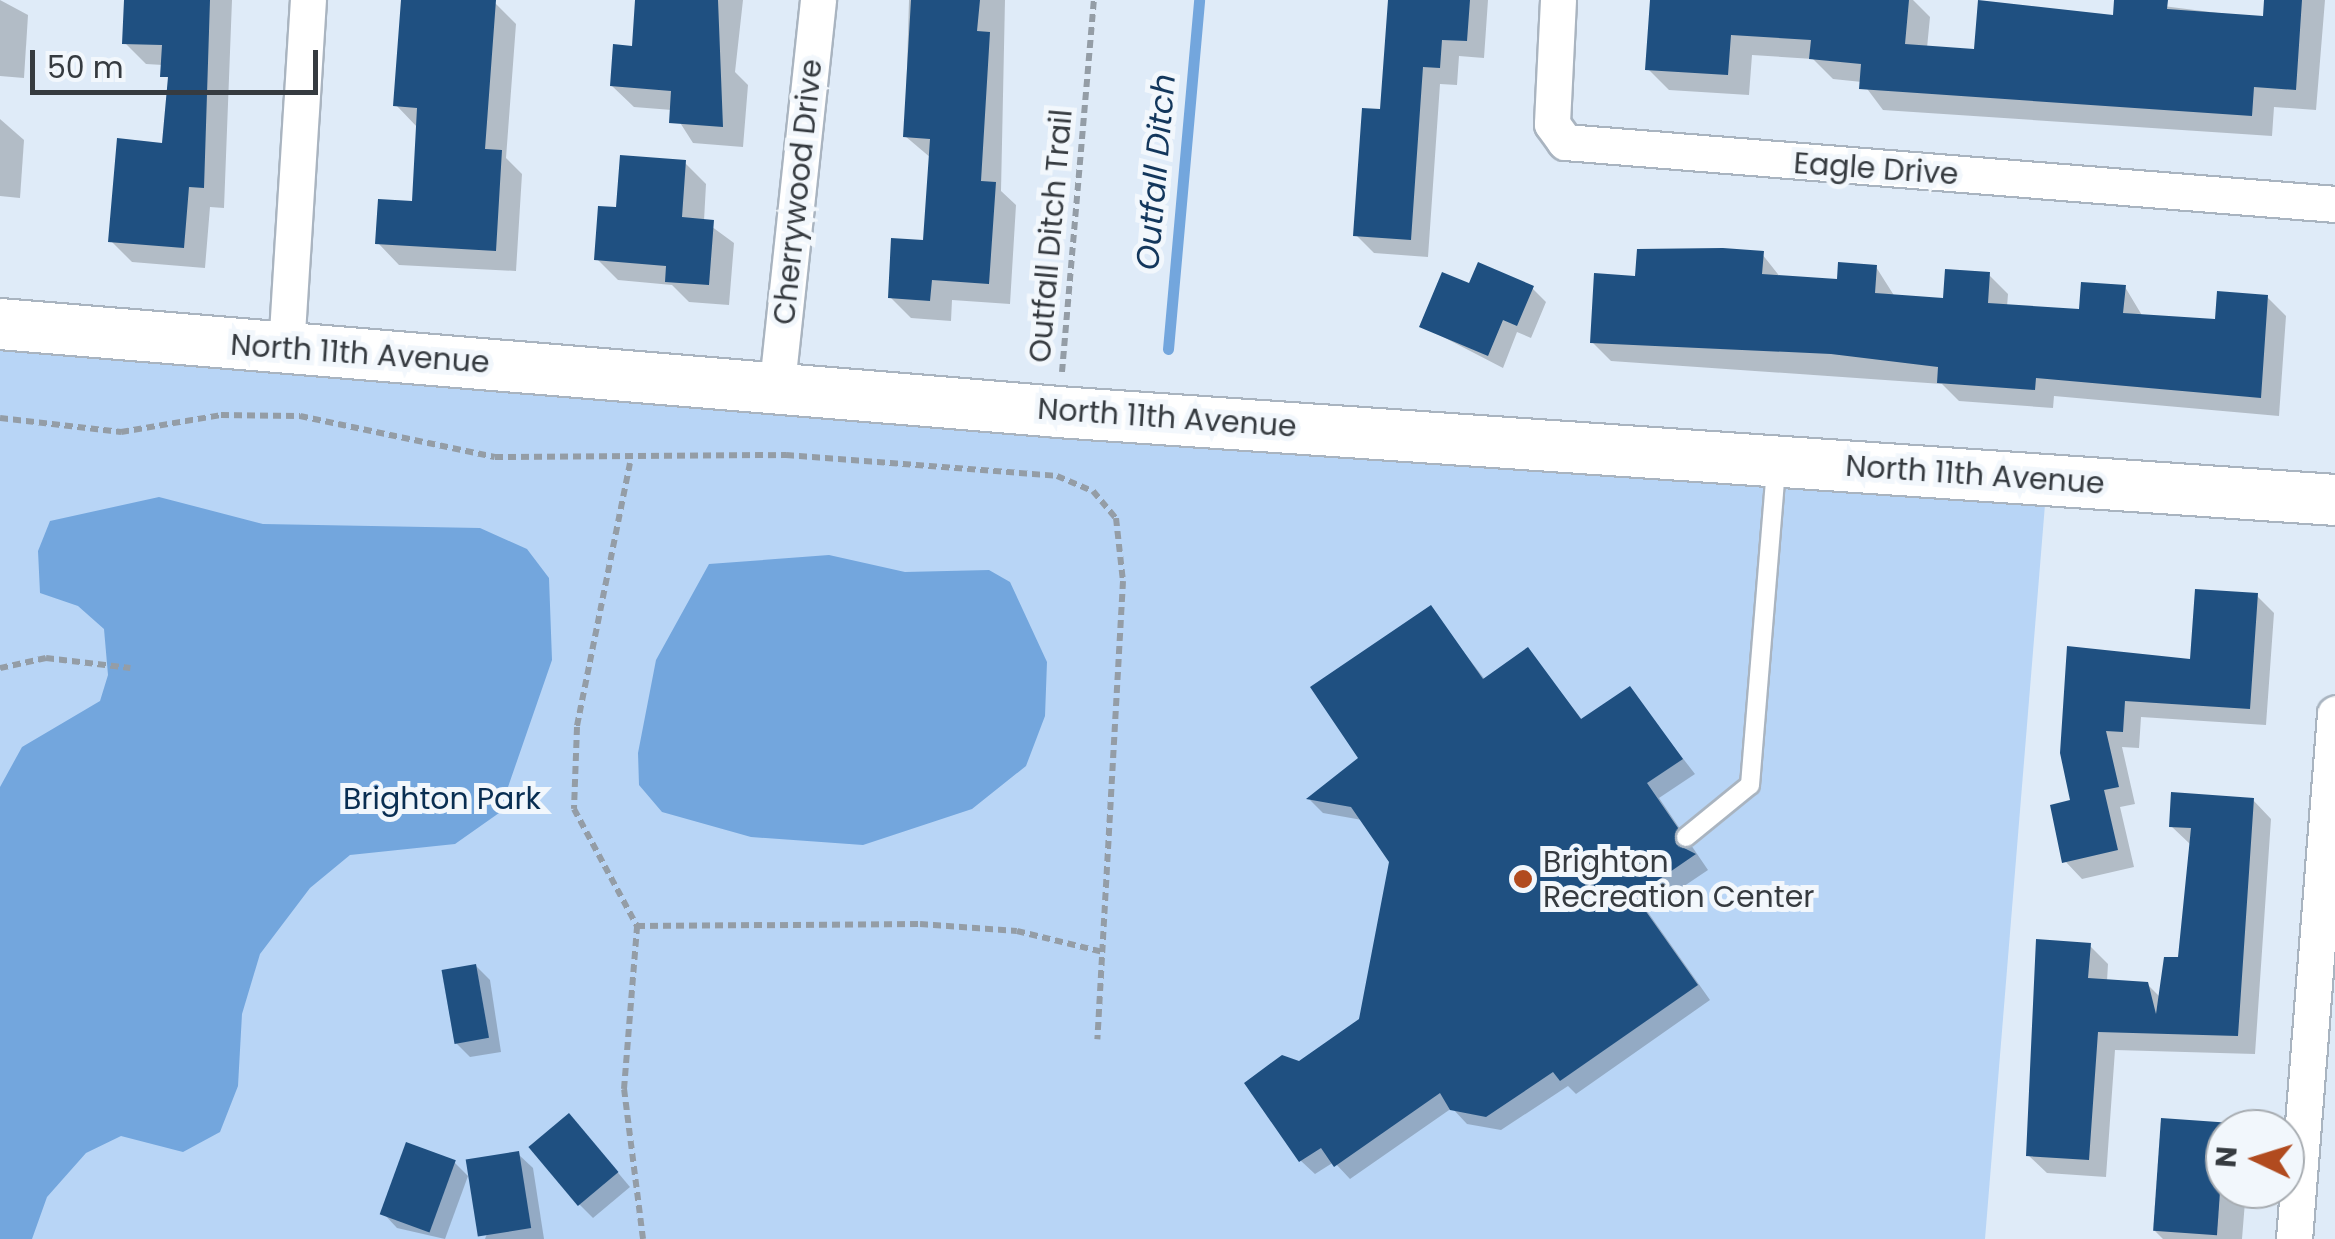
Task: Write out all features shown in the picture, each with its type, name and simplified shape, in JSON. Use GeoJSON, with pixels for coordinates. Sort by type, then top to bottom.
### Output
{"type":"FeatureCollection","features":[{"type":"Feature","properties":{"kind":"street"},"geometry":{"type":"LineString","coordinates":[[286,349],[308,0]]}},
{"type":"Feature","properties":{"kind":"street","name":"Cherrywood Drive"},"geometry":{"type":"LineString","coordinates":[[777,384],[818,0]]}},
{"type":"Feature","properties":{"kind":"street","name":"Eagle Drive"},"geometry":{"type":"LineString","coordinates":[[1558,0],[1552,124],[1565,142],[2335,204]]}},
{"type":"Feature","properties":{"kind":"street","name":"North 11th Avenue"},"geometry":{"type":"LineString","coordinates":[[0,324],[777,384],[1058,412],[2335,500]]}},
{"type":"Feature","properties":{"kind":"street"},"geometry":{"type":"LineString","coordinates":[[2294,1239],[2335,714]]}},
{"type":"Feature","properties":{"kind":"lane"},"geometry":{"type":"LineString","coordinates":[[1686,837],[1750,785],[1776,461]]}},
{"type":"Feature","properties":{"kind":"path","name":"Outfall Ditch Trail"},"geometry":{"type":"LineString","coordinates":[[1057,476],[1058,412],[1094,0]]}},
{"type":"Feature","properties":{"kind":"path"},"geometry":{"type":"LineString","coordinates":[[0,418],[121,432],[221,415],[300,416],[475,454],[630,463],[786,455],[1057,476],[1093,491],[1116,518],[1124,581],[1097,1039]]}},
{"type":"Feature","properties":{"kind":"path"},"geometry":{"type":"LineString","coordinates":[[630,463],[577,727],[574,809],[637,926],[624,1089],[643,1239]]}},
{"type":"Feature","properties":{"kind":"path"},"geometry":{"type":"LineString","coordinates":[[0,668],[46,658],[130,668]]}},
{"type":"Feature","properties":{"kind":"path"},"geometry":{"type":"LineString","coordinates":[[637,926],[920,924],[1017,931],[1103,952]]}},
{"type":"Feature","properties":{"kind":"green space","name":"Brighton Park"},"geometry":{"type":"Polygon","coordinates":[[[0,323],[2047,480],[1985,1239],[0,1239],[0,323]]]}},
{"type":"Feature","properties":{"kind":"water"},"geometry":{"type":"Polygon","coordinates":[[[159,497],[263,524],[480,528],[527,549],[549,578],[552,660],[499,813],[455,844],[350,855],[310,888],[260,954],[242,1014],[238,1086],[220,1132],[183,1152],[121,1136],[86,1153],[47,1197],[32,1239],[0,1239],[0,787],[22,747],[100,701],[108,675],[104,629],[78,606],[40,593],[38,551],[50,521],[159,497]]]}},
{"type":"Feature","properties":{"kind":"water"},"geometry":{"type":"Polygon","coordinates":[[[829,555],[905,572],[989,570],[1010,582],[1047,662],[1045,716],[1026,766],[972,809],[863,845],[751,837],[662,812],[639,785],[638,753],[656,660],[709,564],[829,555]]]}},
{"type":"Feature","properties":{"kind":"building"},"geometry":{"type":"Polygon","coordinates":[[[124,0],[210,0],[204,188],[189,187],[184,248],[108,242],[117,138],[162,143],[168,77],[160,77],[162,45],[122,44],[124,0]]]}},
{"type":"Feature","properties":{"kind":"building"},"geometry":{"type":"Polygon","coordinates":[[[401,0],[496,0],[485,149],[502,150],[496,251],[375,244],[378,199],[412,201],[417,108],[393,106],[401,0]]]}},
{"type":"Feature","properties":{"kind":"building"},"geometry":{"type":"Polygon","coordinates":[[[635,0],[718,0],[723,127],[669,123],[671,91],[610,86],[613,44],[632,46],[635,0]]]}},
{"type":"Feature","properties":{"kind":"building"},"geometry":{"type":"Polygon","coordinates":[[[911,0],[980,0],[977,31],[990,32],[981,181],[996,182],[989,284],[932,280],[930,301],[888,298],[891,238],[923,240],[930,139],[903,137],[911,0]]]}},
{"type":"Feature","properties":{"kind":"building"},"geometry":{"type":"Polygon","coordinates":[[[1388,0],[1470,0],[1467,41],[1442,40],[1440,68],[1423,67],[1411,240],[1353,236],[1362,108],[1380,109],[1388,0]]]}},
{"type":"Feature","properties":{"kind":"building"},"geometry":{"type":"Polygon","coordinates":[[[1650,0],[1909,0],[1905,44],[1974,49],[1978,0],[2113,15],[2114,0],[2168,0],[2167,9],[2263,16],[2264,0],[2302,0],[2296,90],[2254,87],[2252,116],[1859,89],[1861,64],[1809,59],[1811,40],[1731,35],[1728,75],[1645,70],[1650,0]]]}},
{"type":"Feature","properties":{"kind":"building"},"geometry":{"type":"Polygon","coordinates":[[[620,155],[686,160],[682,217],[714,220],[709,285],[665,282],[666,266],[594,260],[598,206],[616,207],[620,155]]]}},
{"type":"Feature","properties":{"kind":"building"},"geometry":{"type":"Polygon","coordinates":[[[1637,249],[1764,251],[1762,274],[1837,279],[1838,262],[1877,265],[1875,293],[1943,298],[1945,269],[1990,272],[1988,303],[2079,309],[2081,282],[2126,285],[2123,313],[2215,319],[2217,291],[2268,295],[2261,398],[2036,378],[2035,390],[1937,383],[1938,367],[1831,354],[1590,343],[1594,273],[1635,276],[1637,249]]]}},
{"type":"Feature","properties":{"kind":"building"},"geometry":{"type":"Polygon","coordinates":[[[1478,262],[1534,286],[1517,326],[1503,320],[1488,356],[1419,327],[1442,272],[1469,283],[1478,262]]]}},
{"type":"Feature","properties":{"kind":"building"},"geometry":{"type":"Polygon","coordinates":[[[2195,589],[2258,593],[2250,709],[2125,701],[2123,732],[2106,731],[2119,787],[2104,790],[2118,850],[2062,863],[2050,805],[2070,800],[2060,753],[2067,646],[2190,659],[2195,589]]]}},
{"type":"Feature","properties":{"kind":"building","name":"Brighton Recreation Center"},"geometry":{"type":"Polygon","coordinates":[[[1431,605],[1483,679],[1528,647],[1581,719],[1630,686],[1683,759],[1647,783],[1678,828],[1676,844],[1696,854],[1635,896],[1698,985],[1560,1081],[1553,1072],[1486,1117],[1450,1110],[1440,1093],[1334,1167],[1321,1148],[1299,1162],[1244,1083],[1282,1055],[1299,1061],[1359,1019],[1389,862],[1351,807],[1306,799],[1358,758],[1310,687],[1431,605]]]}},
{"type":"Feature","properties":{"kind":"building"},"geometry":{"type":"Polygon","coordinates":[[[2171,792],[2254,798],[2238,1036],[2098,1032],[2089,1160],[2026,1156],[2036,939],[2091,943],[2088,978],[2148,982],[2156,1014],[2164,957],[2178,957],[2191,828],[2169,827],[2171,792]]]}},
{"type":"Feature","properties":{"kind":"building"},"geometry":{"type":"Polygon","coordinates":[[[476,964],[489,1038],[455,1044],[442,970],[476,964]]]}},
{"type":"Feature","properties":{"kind":"building"},"geometry":{"type":"Polygon","coordinates":[[[569,1113],[618,1172],[578,1206],[528,1147],[569,1113]]]}},
{"type":"Feature","properties":{"kind":"building"},"geometry":{"type":"Polygon","coordinates":[[[2161,1118],[2205,1121],[2205,1209],[2219,1209],[2217,1235],[2153,1231],[2161,1118]]]}},
{"type":"Feature","properties":{"kind":"building"},"geometry":{"type":"Polygon","coordinates":[[[406,1142],[456,1160],[429,1232],[380,1214],[406,1142]]]}},
{"type":"Feature","properties":{"kind":"building"},"geometry":{"type":"Polygon","coordinates":[[[519,1151],[531,1228],[478,1236],[466,1159],[519,1151]]]}},
{"type":"Feature","properties":{"kind":"waterway","name":"Outfall Ditch"},"geometry":{"type":"LineString","coordinates":[[1168,349],[1199,0]]}},
{"type":"Feature","properties":{"kind":"place","name":"Brighton Recreation Center"},"geometry":{"type":"Point","coordinates":[1523,879]}}]}
